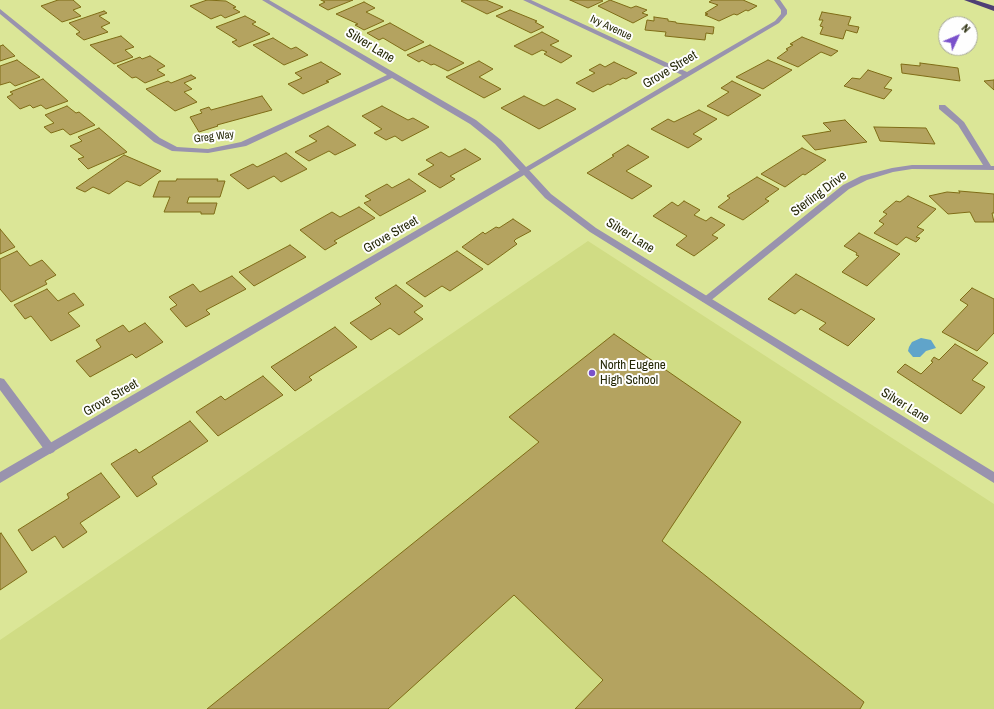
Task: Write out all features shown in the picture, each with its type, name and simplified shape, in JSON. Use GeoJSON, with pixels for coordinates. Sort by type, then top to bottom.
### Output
{"type":"FeatureCollection","features":[{"type":"Feature","properties":{"kind":"highway"},"geometry":{"type":"LineString","coordinates":[[968,0],[994,9]]}},
{"type":"Feature","properties":{"kind":"street","name":"Silver Lane"},"geometry":{"type":"LineString","coordinates":[[265,0],[486,131],[548,196],[569,214],[994,478]]}},
{"type":"Feature","properties":{"kind":"street","name":"Ivy Avenue"},"geometry":{"type":"LineString","coordinates":[[526,0],[688,75]]}},
{"type":"Feature","properties":{"kind":"street","name":"Grove Street"},"geometry":{"type":"LineString","coordinates":[[0,478],[777,22],[784,14],[779,3]]}},
{"type":"Feature","properties":{"kind":"street","name":"Greg Way"},"geometry":{"type":"LineString","coordinates":[[0,11],[151,135],[175,149],[208,151],[243,144],[392,75]]}},
{"type":"Feature","properties":{"kind":"street"},"geometry":{"type":"LineString","coordinates":[[942,107],[961,124],[992,168]]}},
{"type":"Feature","properties":{"kind":"street","name":"Sterling Drive"},"geometry":{"type":"LineString","coordinates":[[706,300],[846,187],[864,178],[892,170],[912,167],[992,168]]}},
{"type":"Feature","properties":{"kind":"street"},"geometry":{"type":"LineString","coordinates":[[0,382],[50,449]]}},
{"type":"Feature","properties":{"kind":"shaded area","name":"North Eugene High School"},"geometry":{"type":"Polygon","coordinates":[[[588,241],[994,504],[994,709],[0,709],[0,640],[588,241]]]}},
{"type":"Feature","properties":{"kind":"water"},"geometry":{"type":"Polygon","coordinates":[[[921,338],[931,340],[936,348],[926,351],[920,357],[913,357],[908,351],[909,347],[912,342],[921,338]]]}},
{"type":"Feature","properties":{"kind":"building"},"geometry":{"type":"Polygon","coordinates":[[[58,0],[73,0],[81,7],[73,10],[81,16],[62,22],[41,6],[58,0]]]}},
{"type":"Feature","properties":{"kind":"building"},"geometry":{"type":"Polygon","coordinates":[[[207,0],[226,1],[236,7],[233,8],[240,12],[225,18],[221,15],[211,19],[190,6],[207,0]]]}},
{"type":"Feature","properties":{"kind":"building"},"geometry":{"type":"Polygon","coordinates":[[[321,0],[353,0],[328,10],[319,5],[325,2],[321,0]]]}},
{"type":"Feature","properties":{"kind":"building"},"geometry":{"type":"Polygon","coordinates":[[[486,0],[503,7],[487,14],[461,1],[486,0]]]}},
{"type":"Feature","properties":{"kind":"building"},"geometry":{"type":"Polygon","coordinates":[[[570,0],[601,0],[603,1],[588,8],[570,0]]]}},
{"type":"Feature","properties":{"kind":"building"},"geometry":{"type":"Polygon","coordinates":[[[610,0],[631,8],[636,6],[647,10],[642,13],[648,15],[633,23],[598,6],[610,0]]]}},
{"type":"Feature","properties":{"kind":"building"},"geometry":{"type":"Polygon","coordinates":[[[712,0],[743,0],[757,6],[748,11],[746,10],[737,15],[734,14],[719,21],[705,15],[708,14],[705,13],[718,5],[709,2],[712,0]]]}},
{"type":"Feature","properties":{"kind":"building"},"geometry":{"type":"Polygon","coordinates":[[[364,2],[375,8],[366,12],[384,21],[364,30],[355,25],[358,24],[336,14],[364,2]]]}},
{"type":"Feature","properties":{"kind":"building"},"geometry":{"type":"Polygon","coordinates":[[[510,10],[537,21],[535,22],[544,27],[531,33],[496,16],[510,10]]]}},
{"type":"Feature","properties":{"kind":"building"},"geometry":{"type":"Polygon","coordinates":[[[104,11],[107,13],[99,16],[110,23],[101,27],[108,32],[84,40],[76,34],[80,32],[69,23],[104,11]]]}},
{"type":"Feature","properties":{"kind":"building"},"geometry":{"type":"Polygon","coordinates":[[[822,12],[851,17],[848,25],[859,27],[857,33],[846,30],[843,39],[820,34],[823,27],[820,26],[823,20],[819,20],[822,12]]]}},
{"type":"Feature","properties":{"kind":"building"},"geometry":{"type":"Polygon","coordinates":[[[245,16],[256,22],[252,24],[270,34],[239,47],[232,42],[237,40],[216,27],[245,16]]]}},
{"type":"Feature","properties":{"kind":"building"},"geometry":{"type":"Polygon","coordinates":[[[654,17],[668,19],[668,21],[676,23],[714,27],[713,34],[706,33],[705,40],[665,36],[666,32],[645,30],[647,20],[654,21],[654,17]]]}},
{"type":"Feature","properties":{"kind":"building"},"geometry":{"type":"Polygon","coordinates":[[[390,23],[424,42],[405,51],[383,38],[379,40],[367,33],[390,23]]]}},
{"type":"Feature","properties":{"kind":"building"},"geometry":{"type":"Polygon","coordinates":[[[542,32],[559,41],[550,45],[572,56],[561,63],[544,54],[547,52],[542,50],[532,55],[514,46],[542,32]]]}},
{"type":"Feature","properties":{"kind":"building"},"geometry":{"type":"Polygon","coordinates":[[[121,36],[134,47],[125,50],[133,57],[114,64],[90,45],[121,36]]]}},
{"type":"Feature","properties":{"kind":"building"},"geometry":{"type":"Polygon","coordinates":[[[802,37],[838,51],[831,56],[821,52],[798,67],[777,58],[788,50],[786,49],[793,45],[790,44],[802,37]]]}},
{"type":"Feature","properties":{"kind":"building"},"geometry":{"type":"Polygon","coordinates":[[[273,38],[291,49],[296,47],[308,55],[284,65],[253,45],[273,38]]]}},
{"type":"Feature","properties":{"kind":"building"},"geometry":{"type":"Polygon","coordinates":[[[3,45],[15,56],[0,61],[0,46],[3,45]]]}},
{"type":"Feature","properties":{"kind":"building"},"geometry":{"type":"Polygon","coordinates":[[[430,45],[464,63],[448,71],[422,60],[419,62],[407,55],[430,45]]]}},
{"type":"Feature","properties":{"kind":"building"},"geometry":{"type":"Polygon","coordinates":[[[150,56],[165,66],[157,70],[165,75],[145,83],[136,77],[132,78],[117,66],[140,57],[142,59],[150,56]]]}},
{"type":"Feature","properties":{"kind":"building"},"geometry":{"type":"Polygon","coordinates":[[[17,60],[40,77],[15,86],[10,82],[0,85],[0,66],[17,60]]]}},
{"type":"Feature","properties":{"kind":"building"},"geometry":{"type":"Polygon","coordinates":[[[768,60],[792,70],[763,89],[736,77],[768,60]]]}},
{"type":"Feature","properties":{"kind":"building"},"geometry":{"type":"Polygon","coordinates":[[[479,61],[493,69],[479,77],[501,89],[484,98],[446,77],[479,61]]]}},
{"type":"Feature","properties":{"kind":"building"},"geometry":{"type":"Polygon","coordinates":[[[321,62],[341,74],[326,81],[329,82],[303,94],[288,84],[302,78],[295,73],[321,62]]]}},
{"type":"Feature","properties":{"kind":"building"},"geometry":{"type":"Polygon","coordinates":[[[614,62],[637,73],[626,79],[623,78],[610,85],[608,84],[593,92],[576,83],[595,73],[589,70],[600,64],[605,67],[614,62]]]}},
{"type":"Feature","properties":{"kind":"building"},"geometry":{"type":"Polygon","coordinates":[[[920,63],[958,68],[960,81],[902,73],[901,64],[920,66],[920,63]]]}},
{"type":"Feature","properties":{"kind":"building"},"geometry":{"type":"Polygon","coordinates":[[[868,70],[892,78],[884,88],[892,90],[884,99],[844,86],[852,78],[860,79],[868,70]]]}},
{"type":"Feature","properties":{"kind":"building"},"geometry":{"type":"Polygon","coordinates":[[[191,75],[196,78],[184,83],[192,89],[184,92],[197,102],[175,111],[146,89],[168,81],[171,83],[191,75]]]}},
{"type":"Feature","properties":{"kind":"building"},"geometry":{"type":"Polygon","coordinates":[[[43,79],[68,101],[46,109],[41,105],[33,108],[30,105],[20,109],[7,97],[13,94],[10,92],[43,79]]]}},
{"type":"Feature","properties":{"kind":"building"},"geometry":{"type":"Polygon","coordinates":[[[994,80],[994,90],[984,81],[994,80]]]}},
{"type":"Feature","properties":{"kind":"building"},"geometry":{"type":"Polygon","coordinates":[[[732,81],[761,95],[728,116],[707,106],[729,92],[721,88],[732,81]]]}},
{"type":"Feature","properties":{"kind":"building"},"geometry":{"type":"Polygon","coordinates":[[[262,96],[272,110],[217,125],[218,126],[199,132],[190,117],[202,113],[200,110],[209,107],[211,110],[262,96]]]}},
{"type":"Feature","properties":{"kind":"building"},"geometry":{"type":"Polygon","coordinates":[[[524,96],[544,106],[557,99],[576,109],[539,129],[501,108],[524,96]]]}},
{"type":"Feature","properties":{"kind":"building"},"geometry":{"type":"Polygon","coordinates":[[[67,106],[76,113],[79,112],[95,125],[70,135],[63,129],[51,133],[44,127],[54,123],[45,115],[67,106]]]}},
{"type":"Feature","properties":{"kind":"building"},"geometry":{"type":"Polygon","coordinates":[[[382,106],[408,120],[413,118],[429,127],[402,141],[395,136],[386,140],[374,133],[382,129],[362,116],[382,106]]]}},
{"type":"Feature","properties":{"kind":"building"},"geometry":{"type":"Polygon","coordinates":[[[699,110],[717,119],[693,134],[702,139],[688,148],[651,129],[668,119],[674,122],[699,110]]]}},
{"type":"Feature","properties":{"kind":"building"},"geometry":{"type":"Polygon","coordinates":[[[845,120],[867,142],[815,150],[802,136],[831,131],[823,123],[845,120]]]}},
{"type":"Feature","properties":{"kind":"building"},"geometry":{"type":"Polygon","coordinates":[[[328,126],[356,145],[335,155],[329,151],[309,161],[295,152],[317,141],[309,136],[328,126]]]}},
{"type":"Feature","properties":{"kind":"building"},"geometry":{"type":"Polygon","coordinates":[[[874,127],[926,128],[935,144],[880,141],[874,127]]]}},
{"type":"Feature","properties":{"kind":"building"},"geometry":{"type":"Polygon","coordinates":[[[99,128],[127,152],[88,169],[78,159],[84,157],[70,146],[82,141],[78,137],[99,128]]]}},
{"type":"Feature","properties":{"kind":"building"},"geometry":{"type":"Polygon","coordinates":[[[628,145],[649,157],[626,171],[652,186],[632,199],[587,173],[628,145]]]}},
{"type":"Feature","properties":{"kind":"building"},"geometry":{"type":"Polygon","coordinates":[[[802,148],[826,160],[785,187],[761,174],[802,148]]]}},
{"type":"Feature","properties":{"kind":"building"},"geometry":{"type":"Polygon","coordinates":[[[465,149],[481,159],[450,176],[455,179],[440,188],[418,174],[434,165],[426,160],[441,152],[449,157],[465,149]]]}},
{"type":"Feature","properties":{"kind":"building"},"geometry":{"type":"Polygon","coordinates":[[[286,153],[307,169],[281,182],[274,176],[248,189],[230,175],[253,164],[257,167],[286,153]]]}},
{"type":"Feature","properties":{"kind":"building"},"geometry":{"type":"Polygon","coordinates":[[[124,155],[161,171],[140,186],[127,181],[109,194],[93,187],[85,192],[76,188],[124,155]]]}},
{"type":"Feature","properties":{"kind":"building"},"geometry":{"type":"Polygon","coordinates":[[[757,177],[779,189],[765,199],[769,201],[743,220],[718,207],[730,198],[727,196],[757,177]]]}},
{"type":"Feature","properties":{"kind":"building"},"geometry":{"type":"Polygon","coordinates":[[[177,179],[218,179],[217,181],[225,181],[220,197],[189,197],[187,203],[217,203],[214,214],[201,214],[201,212],[164,212],[170,197],[153,197],[159,181],[176,181],[177,179]]]}},
{"type":"Feature","properties":{"kind":"building"},"geometry":{"type":"Polygon","coordinates":[[[409,179],[426,191],[380,216],[364,203],[371,200],[365,196],[387,184],[392,188],[409,179]]]}},
{"type":"Feature","properties":{"kind":"building"},"geometry":{"type":"Polygon","coordinates":[[[959,191],[994,194],[994,213],[992,213],[994,222],[975,222],[970,212],[948,214],[929,196],[947,192],[960,193],[959,191]]]}},
{"type":"Feature","properties":{"kind":"building"},"geometry":{"type":"Polygon","coordinates":[[[908,196],[936,209],[917,227],[924,230],[916,237],[920,238],[916,242],[906,237],[897,245],[874,233],[884,224],[879,221],[887,214],[883,212],[896,201],[900,202],[908,196]]]}},
{"type":"Feature","properties":{"kind":"building"},"geometry":{"type":"Polygon","coordinates":[[[684,201],[700,210],[694,215],[706,221],[711,217],[725,225],[712,235],[718,238],[694,256],[676,245],[687,236],[653,216],[672,202],[678,206],[684,201]]]}},
{"type":"Feature","properties":{"kind":"building"},"geometry":{"type":"Polygon","coordinates":[[[359,207],[375,218],[334,241],[337,243],[325,250],[300,230],[332,212],[340,217],[359,207]]]}},
{"type":"Feature","properties":{"kind":"building"},"geometry":{"type":"Polygon","coordinates":[[[513,219],[531,231],[516,239],[514,241],[517,244],[488,265],[462,247],[483,232],[485,234],[496,227],[499,228],[513,219]]]}},
{"type":"Feature","properties":{"kind":"building"},"geometry":{"type":"Polygon","coordinates":[[[0,229],[15,247],[0,254],[0,229]]]}},
{"type":"Feature","properties":{"kind":"building"},"geometry":{"type":"Polygon","coordinates":[[[859,233],[900,254],[867,286],[842,272],[859,256],[856,255],[857,253],[844,246],[859,233]]]}},
{"type":"Feature","properties":{"kind":"building"},"geometry":{"type":"Polygon","coordinates":[[[290,245],[306,257],[254,286],[239,272],[290,245]]]}},
{"type":"Feature","properties":{"kind":"building"},"geometry":{"type":"Polygon","coordinates":[[[17,251],[30,266],[42,260],[56,275],[45,281],[47,284],[11,302],[0,289],[0,259],[17,251]]]}},
{"type":"Feature","properties":{"kind":"building"},"geometry":{"type":"Polygon","coordinates":[[[457,251],[483,269],[450,291],[442,286],[425,297],[406,283],[457,251]]]}},
{"type":"Feature","properties":{"kind":"building"},"geometry":{"type":"Polygon","coordinates":[[[796,274],[875,319],[848,346],[819,329],[826,323],[801,309],[795,314],[768,299],[796,274]]]}},
{"type":"Feature","properties":{"kind":"building"},"geometry":{"type":"Polygon","coordinates":[[[232,276],[246,289],[206,310],[210,314],[186,327],[170,309],[177,305],[169,297],[193,284],[200,292],[232,276]]]}},
{"type":"Feature","properties":{"kind":"building"},"geometry":{"type":"Polygon","coordinates":[[[396,285],[423,306],[414,312],[423,319],[399,335],[390,328],[371,340],[350,323],[381,304],[375,298],[396,285]]]}},
{"type":"Feature","properties":{"kind":"building"},"geometry":{"type":"Polygon","coordinates":[[[972,288],[994,299],[994,333],[977,351],[942,332],[968,305],[960,300],[972,288]]]}},
{"type":"Feature","properties":{"kind":"building"},"geometry":{"type":"Polygon","coordinates":[[[47,289],[58,301],[74,293],[84,305],[68,313],[80,326],[51,341],[31,316],[25,319],[14,305],[47,289]]]}},
{"type":"Feature","properties":{"kind":"building"},"geometry":{"type":"Polygon","coordinates":[[[145,323],[163,342],[136,358],[132,354],[90,377],[76,361],[101,347],[96,340],[123,325],[129,332],[145,323]]]}},
{"type":"Feature","properties":{"kind":"building"},"geometry":{"type":"Polygon","coordinates":[[[335,327],[357,347],[309,377],[312,380],[295,391],[271,367],[335,327]]]}},
{"type":"Feature","properties":{"kind":"building","name":"North Eugene High School"},"geometry":{"type":"Polygon","coordinates":[[[614,334],[741,422],[662,541],[864,702],[860,709],[575,709],[603,680],[514,595],[388,709],[207,709],[539,442],[509,417],[614,334]]]}},
{"type":"Feature","properties":{"kind":"building"},"geometry":{"type":"Polygon","coordinates":[[[955,344],[988,363],[972,380],[985,387],[961,414],[897,372],[905,364],[921,374],[933,362],[931,361],[934,357],[939,360],[955,344]]]}},
{"type":"Feature","properties":{"kind":"building"},"geometry":{"type":"Polygon","coordinates":[[[263,376],[283,395],[218,436],[196,412],[221,396],[225,400],[263,376]]]}},
{"type":"Feature","properties":{"kind":"building"},"geometry":{"type":"Polygon","coordinates":[[[190,421],[208,441],[152,477],[157,484],[137,497],[111,464],[136,449],[139,453],[190,421]]]}},
{"type":"Feature","properties":{"kind":"building"},"geometry":{"type":"Polygon","coordinates":[[[101,473],[120,497],[80,523],[87,532],[63,548],[55,536],[32,551],[18,530],[69,498],[67,494],[101,473]]]}},
{"type":"Feature","properties":{"kind":"building"},"geometry":{"type":"Polygon","coordinates":[[[1,533],[27,572],[0,590],[0,534],[1,533]]]}},
{"type":"Feature","properties":{"kind":"place","name":"North Eugene High School"},"geometry":{"type":"Point","coordinates":[592,373]}}]}
